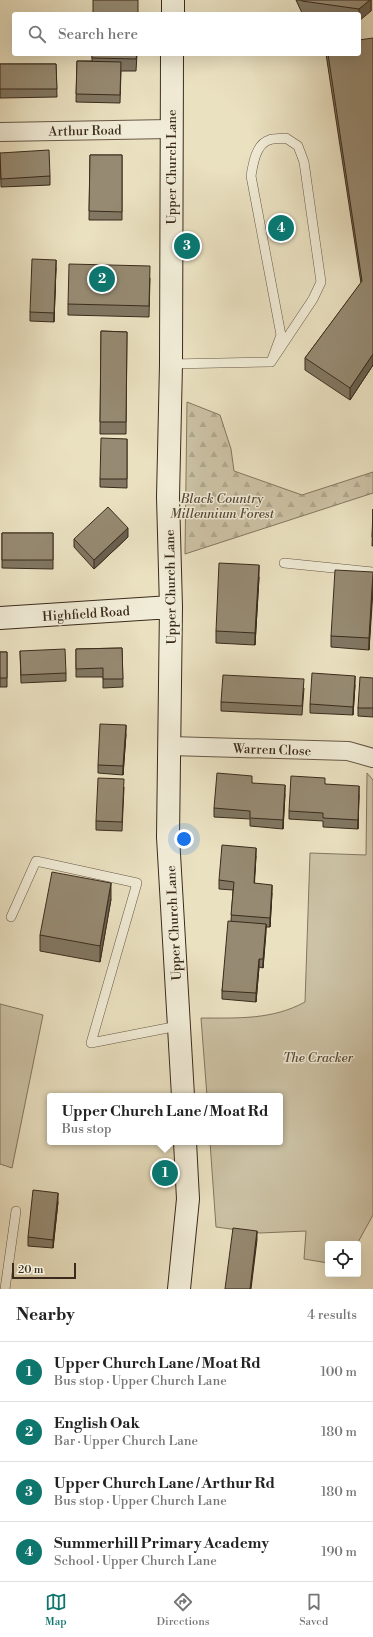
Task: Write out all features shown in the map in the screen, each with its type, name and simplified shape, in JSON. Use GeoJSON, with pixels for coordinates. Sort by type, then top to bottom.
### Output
{"type":"FeatureCollection","features":[{"type":"Feature","properties":{"kind":"main road"},"geometry":{"type":"LineString","coordinates":[[173,0],[173,12]]}},
{"type":"Feature","properties":{"kind":"main road","name":"Upper Church Lane"},"geometry":{"type":"LineString","coordinates":[[172,56],[170,129],[171,364],[168,497],[171,607],[168,837],[183,1093]]}},
{"type":"Feature","properties":{"kind":"main road","name":"Highfield Road"},"geometry":{"type":"LineString","coordinates":[[0,618],[171,607]]}},
{"type":"Feature","properties":{"kind":"main road"},"geometry":{"type":"LineString","coordinates":[[179,1289],[188,1199],[185,1145]]}},
{"type":"Feature","properties":{"kind":"street","name":"Arthur Road"},"geometry":{"type":"LineString","coordinates":[[0,132],[170,129]]}},
{"type":"Feature","properties":{"kind":"street","name":"Warren Close"},"geometry":{"type":"LineString","coordinates":[[170,746],[348,752],[373,758]]}},
{"type":"Feature","properties":{"kind":"lane"},"geometry":{"type":"LineString","coordinates":[[286,138],[298,146],[304,162],[322,282],[313,299],[270,362],[281,335],[251,176],[260,147],[269,140],[286,138]]}},
{"type":"Feature","properties":{"kind":"lane"},"geometry":{"type":"LineString","coordinates":[[171,364],[270,362]]}},
{"type":"Feature","properties":{"kind":"lane"},"geometry":{"type":"LineString","coordinates":[[284,563],[373,572]]}},
{"type":"Feature","properties":{"kind":"lane"},"geometry":{"type":"LineString","coordinates":[[11,917],[36,861],[137,883],[91,1043],[178,1026]]}},
{"type":"Feature","properties":{"kind":"lane"},"geometry":{"type":"LineString","coordinates":[[5,1289],[16,1211]]}},
{"type":"Feature","properties":{"kind":"green space","name":"Black Country Millennium Forest"},"geometry":{"type":"Polygon","coordinates":[[[187,402],[220,415],[231,449],[234,471],[302,495],[373,472],[373,493],[185,554],[187,402]]]}},
{"type":"Feature","properties":{"kind":"green space","name":"The Cracker"},"geometry":{"type":"Polygon","coordinates":[[[367,773],[373,780],[373,1215],[359,1241],[325,1241],[325,1262],[304,1259],[306,1231],[260,1233],[216,1227],[210,1145],[283,1145],[283,1093],[207,1093],[201,1018],[241,1018],[267,1015],[293,1008],[305,1002],[310,853],[366,855],[367,773]]]}},
{"type":"Feature","properties":{"kind":"green space"},"geometry":{"type":"Polygon","coordinates":[[[0,1004],[43,1015],[12,1168],[0,1164],[0,1004]]]}},
{"type":"Feature","properties":{"kind":"building"},"geometry":{"type":"Polygon","coordinates":[[[93,0],[138,0],[138,12],[93,12],[93,0]]]}},
{"type":"Feature","properties":{"kind":"building"},"geometry":{"type":"Polygon","coordinates":[[[301,0],[370,0],[359,9],[301,0]]]}},
{"type":"Feature","properties":{"kind":"building"},"geometry":{"type":"Polygon","coordinates":[[[373,38],[373,354],[350,388],[305,358],[362,281],[328,56],[361,56],[361,40],[373,38]]]}},
{"type":"Feature","properties":{"kind":"building"},"geometry":{"type":"Polygon","coordinates":[[[92,56],[137,56],[136,59],[92,58],[92,56]]]}},
{"type":"Feature","properties":{"kind":"building"},"geometry":{"type":"Polygon","coordinates":[[[77,61],[121,62],[120,95],[76,94],[77,61]]]}},
{"type":"Feature","properties":{"kind":"building"},"geometry":{"type":"Polygon","coordinates":[[[0,64],[56,64],[57,89],[0,89],[0,64]]]}},
{"type":"Feature","properties":{"kind":"building"},"geometry":{"type":"Polygon","coordinates":[[[49,150],[50,176],[1,179],[0,153],[49,150]]]}},
{"type":"Feature","properties":{"kind":"building"},"geometry":{"type":"Polygon","coordinates":[[[90,155],[122,155],[122,212],[89,211],[90,155]]]}},
{"type":"Feature","properties":{"kind":"building"},"geometry":{"type":"Polygon","coordinates":[[[32,259],[56,260],[54,313],[30,312],[32,259]]]}},
{"type":"Feature","properties":{"kind":"building"},"geometry":{"type":"Polygon","coordinates":[[[69,264],[150,266],[149,306],[68,304],[69,264]]]}},
{"type":"Feature","properties":{"kind":"building"},"geometry":{"type":"Polygon","coordinates":[[[101,331],[127,332],[126,422],[100,422],[101,331]]]}},
{"type":"Feature","properties":{"kind":"building"},"geometry":{"type":"Polygon","coordinates":[[[101,438],[127,439],[127,479],[100,479],[101,438]]]}},
{"type":"Feature","properties":{"kind":"building"},"geometry":{"type":"Polygon","coordinates":[[[108,507],[128,528],[94,560],[74,539],[108,507]]]}},
{"type":"Feature","properties":{"kind":"building"},"geometry":{"type":"Polygon","coordinates":[[[373,509],[373,538],[372,537],[373,509]]]}},
{"type":"Feature","properties":{"kind":"building"},"geometry":{"type":"Polygon","coordinates":[[[2,533],[53,533],[53,560],[2,560],[2,533]]]}},
{"type":"Feature","properties":{"kind":"building"},"geometry":{"type":"Polygon","coordinates":[[[219,563],[259,565],[255,633],[216,631],[219,563]]]}},
{"type":"Feature","properties":{"kind":"building"},"geometry":{"type":"Polygon","coordinates":[[[335,570],[373,572],[369,638],[331,636],[335,570]]]}},
{"type":"Feature","properties":{"kind":"building"},"geometry":{"type":"Polygon","coordinates":[[[122,648],[123,679],[103,679],[103,668],[76,669],[76,649],[122,648]]]}},
{"type":"Feature","properties":{"kind":"building"},"geometry":{"type":"Polygon","coordinates":[[[65,649],[66,673],[21,675],[20,651],[65,649]]]}},
{"type":"Feature","properties":{"kind":"building"},"geometry":{"type":"Polygon","coordinates":[[[0,652],[7,652],[7,678],[0,678],[0,652]]]}},
{"type":"Feature","properties":{"kind":"building"},"geometry":{"type":"Polygon","coordinates":[[[312,673],[355,676],[353,707],[310,704],[312,673]]]}},
{"type":"Feature","properties":{"kind":"building"},"geometry":{"type":"Polygon","coordinates":[[[223,675],[304,679],[302,706],[221,702],[223,675]]]}},
{"type":"Feature","properties":{"kind":"building"},"geometry":{"type":"Polygon","coordinates":[[[360,677],[373,678],[373,708],[358,708],[360,677]]]}},
{"type":"Feature","properties":{"kind":"building"},"geometry":{"type":"Polygon","coordinates":[[[100,724],[126,725],[123,766],[98,765],[100,724]]]}},
{"type":"Feature","properties":{"kind":"building"},"geometry":{"type":"Polygon","coordinates":[[[217,773],[252,776],[252,783],[285,785],[283,820],[250,818],[250,811],[214,808],[217,773]]]}},
{"type":"Feature","properties":{"kind":"building"},"geometry":{"type":"Polygon","coordinates":[[[291,776],[325,778],[325,784],[359,786],[358,820],[323,818],[323,813],[289,811],[291,776]]]}},
{"type":"Feature","properties":{"kind":"building"},"geometry":{"type":"Polygon","coordinates":[[[98,778],[124,779],[122,822],[96,821],[98,778]]]}},
{"type":"Feature","properties":{"kind":"building"},"geometry":{"type":"Polygon","coordinates":[[[222,845],[256,848],[254,883],[272,885],[270,918],[231,915],[234,882],[219,880],[222,845]]]}},
{"type":"Feature","properties":{"kind":"building"},"geometry":{"type":"Polygon","coordinates":[[[52,872],[111,883],[100,946],[40,935],[52,872]]]}},
{"type":"Feature","properties":{"kind":"building"},"geometry":{"type":"Polygon","coordinates":[[[228,921],[266,924],[263,959],[259,959],[256,993],[222,991],[228,921]]]}},
{"type":"Feature","properties":{"kind":"building"},"geometry":{"type":"Polygon","coordinates":[[[33,1190],[58,1193],[53,1240],[28,1237],[33,1190]]]}},
{"type":"Feature","properties":{"kind":"building"},"geometry":{"type":"Polygon","coordinates":[[[233,1228],[257,1231],[250,1289],[225,1289],[233,1228]]]}},
{"type":"Feature","properties":{"kind":"place","name":"Summerhill Primary Academy"},"geometry":{"type":"Point","coordinates":[281,228]}},
{"type":"Feature","properties":{"kind":"place","name":"Upper Church Lane / Arthur Rd"},"geometry":{"type":"Point","coordinates":[187,246]}},
{"type":"Feature","properties":{"kind":"place","name":"English Oak"},"geometry":{"type":"Point","coordinates":[102,279]}},
{"type":"Feature","properties":{"kind":"place","name":"Upper Church Lane / Moat Rd"},"geometry":{"type":"Point","coordinates":[165,1173]}}]}
